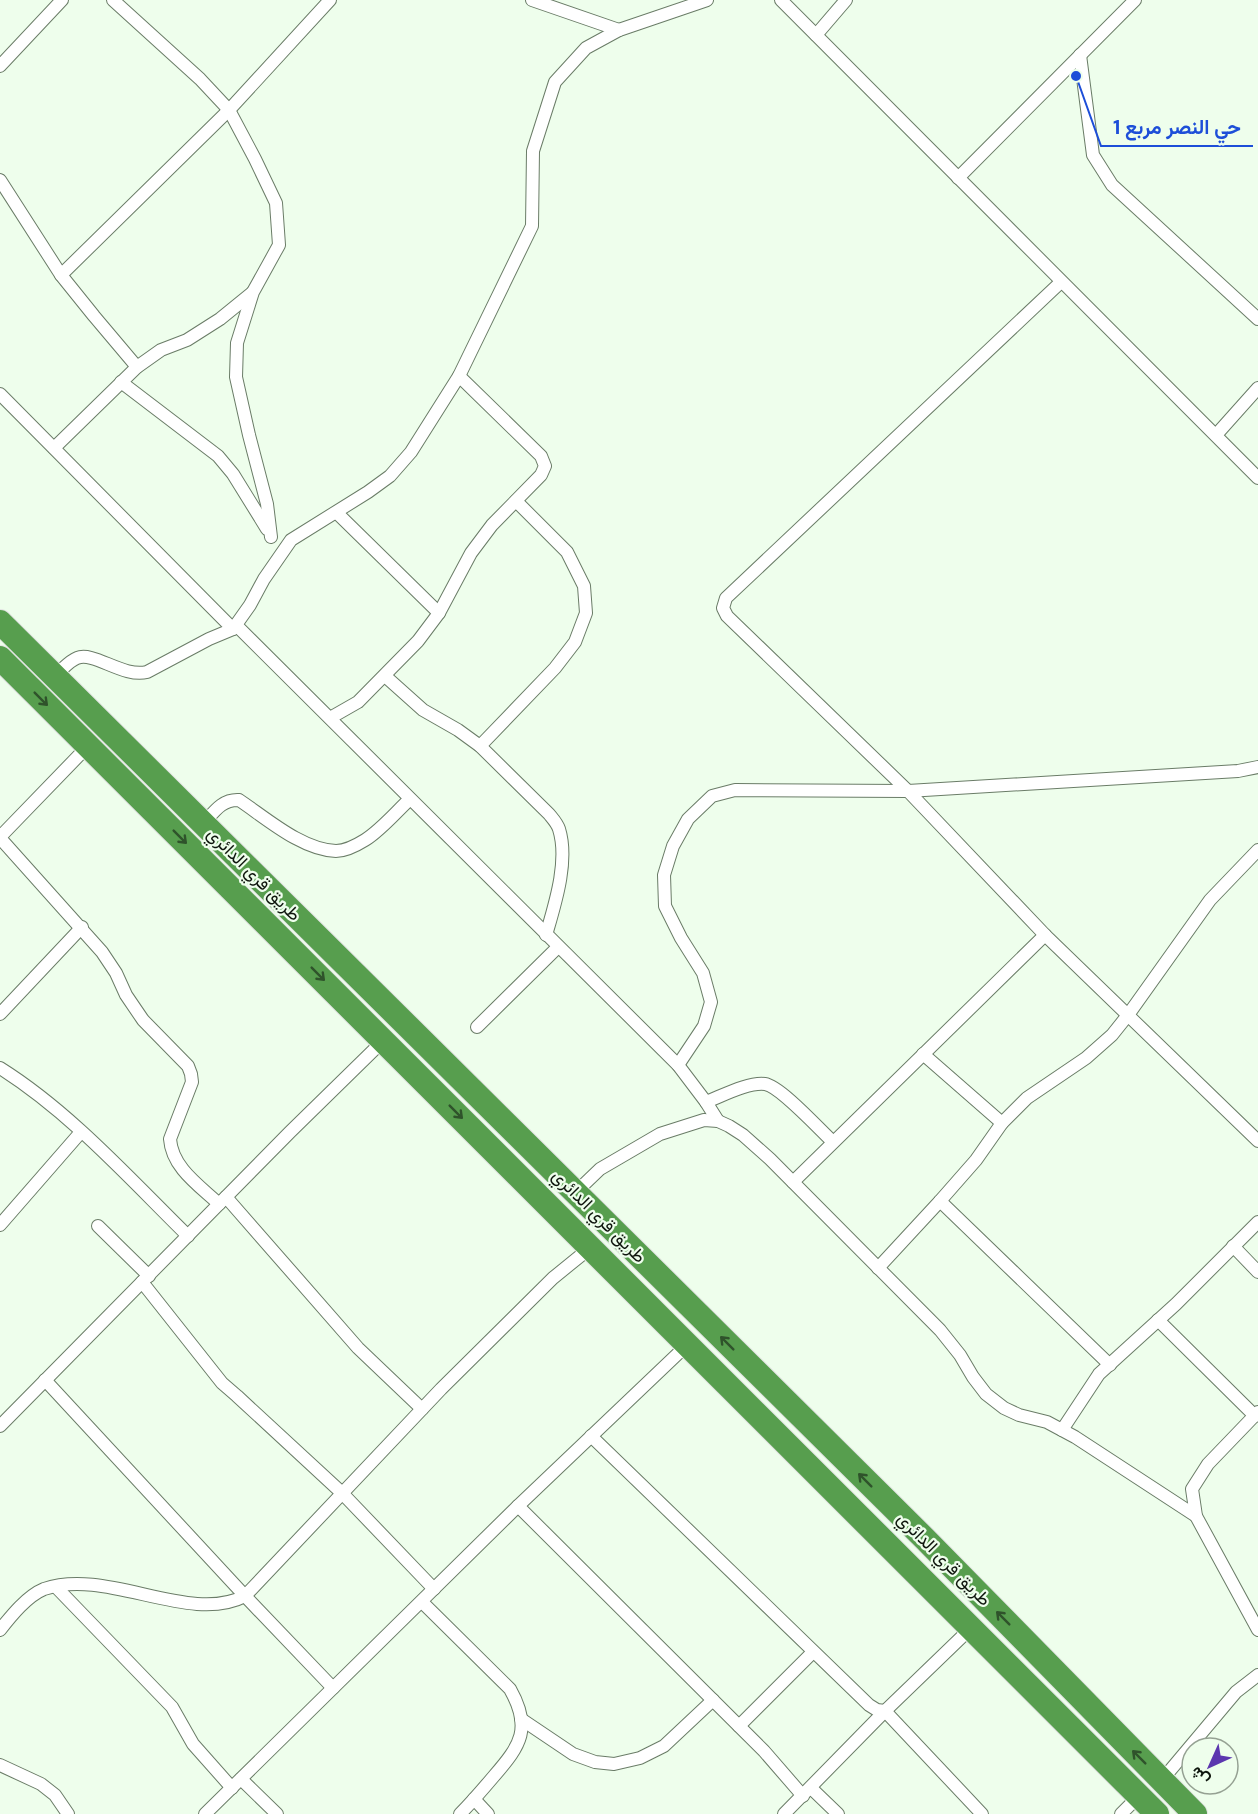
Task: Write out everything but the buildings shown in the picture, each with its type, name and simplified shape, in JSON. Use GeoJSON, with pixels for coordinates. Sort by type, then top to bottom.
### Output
{"type":"FeatureCollection","features":[{"type":"Feature","properties":{"kind":"highway","name":"طريق قري الدائري"},"geometry":{"type":"LineString","coordinates":[[0,622],[925,1539],[1195,1814]]}},
{"type":"Feature","properties":{"kind":"highway","name":"طريق قري الدائري"},"geometry":{"type":"LineString","coordinates":[[0,658],[1157,1814]]}},
{"type":"Feature","properties":{"kind":"highway"},"geometry":{"type":"LineString","coordinates":[[903,1560],[925,1539]]}},
{"type":"Feature","properties":{"kind":"street"},"geometry":{"type":"LineString","coordinates":[[0,66],[62,0]]}},
{"type":"Feature","properties":{"kind":"street"},"geometry":{"type":"LineString","coordinates":[[112,0],[200,79],[229,110],[276,203],[279,245],[253,292],[237,343],[236,377],[267,504],[271,537]]}},
{"type":"Feature","properties":{"kind":"street"},"geometry":{"type":"LineString","coordinates":[[61,274],[229,110],[330,0]]}},
{"type":"Feature","properties":{"kind":"street"},"geometry":{"type":"LineString","coordinates":[[532,0],[619,30]]}},
{"type":"Feature","properties":{"kind":"street"},"geometry":{"type":"LineString","coordinates":[[54,676],[76,658],[83,657],[140,674],[235,628],[291,540],[337,513],[382,482],[403,463],[459,376],[532,226],[533,151],[555,82],[586,48],[619,30],[707,0]]}},
{"type":"Feature","properties":{"kind":"street"},"geometry":{"type":"LineString","coordinates":[[781,0],[1258,478]]}},
{"type":"Feature","properties":{"kind":"street"},"geometry":{"type":"LineString","coordinates":[[816,35],[846,0]]}},
{"type":"Feature","properties":{"kind":"street"},"geometry":{"type":"LineString","coordinates":[[958,178],[1135,0]]}},
{"type":"Feature","properties":{"kind":"street"},"geometry":{"type":"LineString","coordinates":[[1080,55],[1093,155],[1112,185],[1258,319]]}},
{"type":"Feature","properties":{"kind":"street"},"geometry":{"type":"LineString","coordinates":[[0,180],[61,274],[137,367]]}},
{"type":"Feature","properties":{"kind":"street"},"geometry":{"type":"LineString","coordinates":[[1061,282],[726,598],[723,608],[728,616],[908,791],[1046,935],[1258,1141]]}},
{"type":"Feature","properties":{"kind":"street"},"geometry":{"type":"LineString","coordinates":[[54,448],[137,367],[161,350],[187,340],[220,319],[253,292]]}},
{"type":"Feature","properties":{"kind":"street"},"geometry":{"type":"LineString","coordinates":[[330,718],[358,702],[418,641],[440,613],[471,553],[492,525],[541,475],[545,466],[541,456],[459,376]]}},
{"type":"Feature","properties":{"kind":"street"},"geometry":{"type":"LineString","coordinates":[[121,382],[218,456],[233,474],[280,555]]}},
{"type":"Feature","properties":{"kind":"street"},"geometry":{"type":"LineString","coordinates":[[1216,435],[1258,388]]}},
{"type":"Feature","properties":{"kind":"street"},"geometry":{"type":"LineString","coordinates":[[0,394],[235,628],[330,718],[678,1065],[718,1121]]}},
{"type":"Feature","properties":{"kind":"street"},"geometry":{"type":"LineString","coordinates":[[480,746],[555,668],[575,642],[586,613],[584,586],[567,552],[516,501]]}},
{"type":"Feature","properties":{"kind":"street"},"geometry":{"type":"LineString","coordinates":[[337,513],[440,613]]}},
{"type":"Feature","properties":{"kind":"street"},"geometry":{"type":"LineString","coordinates":[[385,676],[423,710],[480,746],[559,826],[562,857],[557,896],[546,935]]}},
{"type":"Feature","properties":{"kind":"street"},"geometry":{"type":"LineString","coordinates":[[88,746],[0,837],[82,927],[116,973],[126,995],[143,1020],[188,1066],[192,1082],[170,1139],[170,1146],[176,1161],[182,1169],[222,1201],[358,1348],[422,1409]]}},
{"type":"Feature","properties":{"kind":"street"},"geometry":{"type":"LineString","coordinates":[[678,1065],[704,1026],[711,1002],[702,974],[665,906],[664,875],[673,846],[688,819],[712,796],[735,790],[908,791],[1238,771],[1258,767]]}},
{"type":"Feature","properties":{"kind":"street"},"geometry":{"type":"LineString","coordinates":[[203,824],[225,802],[231,799],[239,800],[289,835],[334,851],[344,850],[367,839],[410,799]]}},
{"type":"Feature","properties":{"kind":"street"},"geometry":{"type":"LineString","coordinates":[[878,1268],[976,1160],[1002,1123],[1027,1098],[1086,1058],[1112,1035],[1210,900],[1258,850]]}},
{"type":"Feature","properties":{"kind":"street"},"geometry":{"type":"LineString","coordinates":[[0,1014],[82,927]]}},
{"type":"Feature","properties":{"kind":"street"},"geometry":{"type":"LineString","coordinates":[[793,1182],[1046,935]]}},
{"type":"Feature","properties":{"kind":"street"},"geometry":{"type":"LineString","coordinates":[[477,1027],[558,947]]}},
{"type":"Feature","properties":{"kind":"street"},"geometry":{"type":"LineString","coordinates":[[0,1426],[384,1040]]}},
{"type":"Feature","properties":{"kind":"street"},"geometry":{"type":"LineString","coordinates":[[923,1054],[1002,1123]]}},
{"type":"Feature","properties":{"kind":"street"},"geometry":{"type":"LineString","coordinates":[[0,1068],[27,1085],[81,1132],[188,1236]]}},
{"type":"Feature","properties":{"kind":"street"},"geometry":{"type":"LineString","coordinates":[[706,1102],[750,1085],[766,1084],[786,1097],[833,1142]]}},
{"type":"Feature","properties":{"kind":"street"},"geometry":{"type":"LineString","coordinates":[[575,1193],[600,1168],[660,1134],[704,1120],[718,1121],[743,1135],[793,1182],[939,1330],[960,1355],[986,1394],[1004,1408],[1019,1415],[1047,1422],[1075,1437],[1196,1516]]}},
{"type":"Feature","properties":{"kind":"street"},"geometry":{"type":"LineString","coordinates":[[0,1225],[81,1132]]}},
{"type":"Feature","properties":{"kind":"street"},"geometry":{"type":"LineString","coordinates":[[940,1201],[1110,1365]]}},
{"type":"Feature","properties":{"kind":"street"},"geometry":{"type":"LineString","coordinates":[[1062,1430],[1099,1374],[1158,1320],[1258,1221]]}},
{"type":"Feature","properties":{"kind":"street"},"geometry":{"type":"LineString","coordinates":[[98,1226],[145,1279],[222,1383],[342,1493],[434,1589]]}},
{"type":"Feature","properties":{"kind":"street"},"geometry":{"type":"LineString","coordinates":[[1233,1246],[1258,1272]]}},
{"type":"Feature","properties":{"kind":"street"},"geometry":{"type":"LineString","coordinates":[[0,1630],[30,1599],[43,1590],[56,1587],[99,1585],[188,1603],[223,1603],[245,1596],[422,1409],[553,1278],[590,1248]]}},
{"type":"Feature","properties":{"kind":"street"},"geometry":{"type":"LineString","coordinates":[[1158,1320],[1256,1414],[1208,1464],[1192,1489],[1196,1516],[1258,1630]]}},
{"type":"Feature","properties":{"kind":"street"},"geometry":{"type":"LineString","coordinates":[[205,1814],[518,1506],[687,1345]]}},
{"type":"Feature","properties":{"kind":"street"},"geometry":{"type":"LineString","coordinates":[[45,1380],[333,1688]]}},
{"type":"Feature","properties":{"kind":"street"},"geometry":{"type":"LineString","coordinates":[[591,1436],[869,1705],[877,1710],[885,1711],[982,1814]]}},
{"type":"Feature","properties":{"kind":"street"},"geometry":{"type":"LineString","coordinates":[[518,1506],[764,1751],[807,1792],[838,1814]]}},
{"type":"Feature","properties":{"kind":"street"},"geometry":{"type":"LineString","coordinates":[[56,1587],[172,1707],[193,1744],[236,1783],[277,1814]]}},
{"type":"Feature","properties":{"kind":"street"},"geometry":{"type":"LineString","coordinates":[[422,1602],[510,1689],[518,1703],[521,1719],[520,1737],[513,1754],[460,1814]]}},
{"type":"Feature","properties":{"kind":"street"},"geometry":{"type":"LineString","coordinates":[[784,1814],[885,1711],[971,1628]]}},
{"type":"Feature","properties":{"kind":"street"},"geometry":{"type":"LineString","coordinates":[[739,1726],[813,1652]]}},
{"type":"Feature","properties":{"kind":"street"},"geometry":{"type":"LineString","coordinates":[[1162,1780],[1236,1692],[1258,1675]]}},
{"type":"Feature","properties":{"kind":"street"},"geometry":{"type":"LineString","coordinates":[[521,1719],[573,1755],[595,1762],[614,1764],[640,1758],[664,1746],[713,1700]]}},
{"type":"Feature","properties":{"kind":"street"},"geometry":{"type":"LineString","coordinates":[[0,1765],[41,1784],[55,1795],[68,1814]]}},
{"type":"Feature","properties":{"kind":"street"},"geometry":{"type":"LineString","coordinates":[[1121,1814],[1139,1796]]}},
{"type":"Feature","properties":{"kind":"street"},"geometry":{"type":"LineString","coordinates":[[474,1799],[488,1814]]}},
{"type":"Feature","properties":{"kind":"place","name":"حي النصر مربع 1"},"geometry":{"type":"Point","coordinates":[1076,76]}}]}
